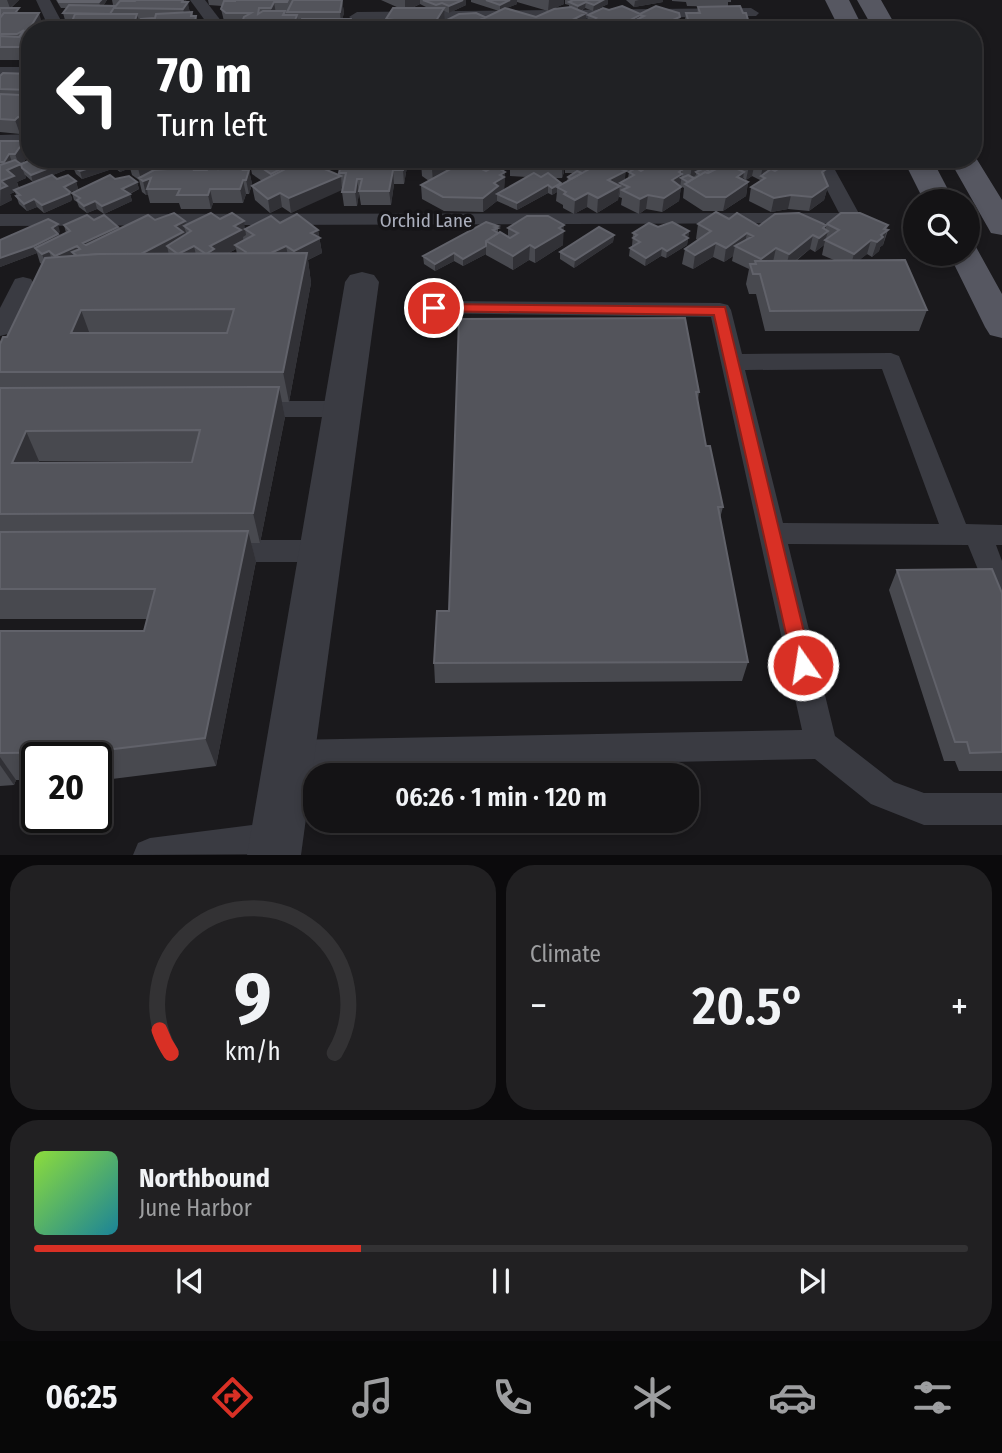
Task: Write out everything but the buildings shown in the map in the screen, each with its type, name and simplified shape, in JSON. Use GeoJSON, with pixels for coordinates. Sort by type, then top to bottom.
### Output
{"type":"FeatureCollection","features":[{"type":"Feature","properties":{"kind":"main road"},"geometry":{"type":"LineString","coordinates":[[870,3],[881,21]]}},
{"type":"Feature","properties":{"kind":"main road"},"geometry":{"type":"LineString","coordinates":[[922,168],[933,189]]}},
{"type":"Feature","properties":{"kind":"main road"},"geometry":{"type":"LineString","coordinates":[[968,168],[1002,226]]}},
{"type":"Feature","properties":{"kind":"main road"},"geometry":{"type":"LineString","coordinates":[[971,266],[1002,327]]}},
{"type":"Feature","properties":{"kind":"street"},"geometry":{"type":"LineString","coordinates":[[275,846],[362,282]]}},
{"type":"Feature","properties":{"kind":"lane"},"geometry":{"type":"LineString","coordinates":[[43,0],[54,21]]}},
{"type":"Feature","properties":{"kind":"lane"},"geometry":{"type":"LineString","coordinates":[[197,0],[212,21]]}},
{"type":"Feature","properties":{"kind":"lane"},"geometry":{"type":"LineString","coordinates":[[358,19],[747,6]]}},
{"type":"Feature","properties":{"kind":"lane"},"geometry":{"type":"LineString","coordinates":[[0,72],[21,72]]}},
{"type":"Feature","properties":{"kind":"lane"},"geometry":{"type":"LineString","coordinates":[[0,140],[21,139]]}},
{"type":"Feature","properties":{"kind":"lane","name":"Orchid Lane"},"geometry":{"type":"LineString","coordinates":[[0,220],[852,219],[825,168]]}},
{"type":"Feature","properties":{"kind":"lane"},"geometry":{"type":"LineString","coordinates":[[0,330],[23,284]]}},
{"type":"Feature","properties":{"kind":"lane"},"geometry":{"type":"LineString","coordinates":[[434,308],[720,310],[821,744],[883,793],[924,809],[1002,809]]}},
{"type":"Feature","properties":{"kind":"lane"},"geometry":{"type":"LineString","coordinates":[[732,362],[891,361],[979,535],[1002,596]]}},
{"type":"Feature","properties":{"kind":"lane"},"geometry":{"type":"LineString","coordinates":[[228,409],[342,409]]}},
{"type":"Feature","properties":{"kind":"lane"},"geometry":{"type":"LineString","coordinates":[[772,533],[979,535]]}},
{"type":"Feature","properties":{"kind":"lane"},"geometry":{"type":"LineString","coordinates":[[196,551],[320,551]]}},
{"type":"Feature","properties":{"kind":"lane"},"geometry":{"type":"LineString","coordinates":[[289,755],[821,744]]}},
{"type":"Feature","properties":{"kind":"lane"},"geometry":{"type":"LineString","coordinates":[[150,855],[275,846]]}},
{"type":"Feature","properties":{"kind":"route"},"geometry":{"type":"LineString","coordinates":[[434,308],[720,310],[803,665]]}}]}
